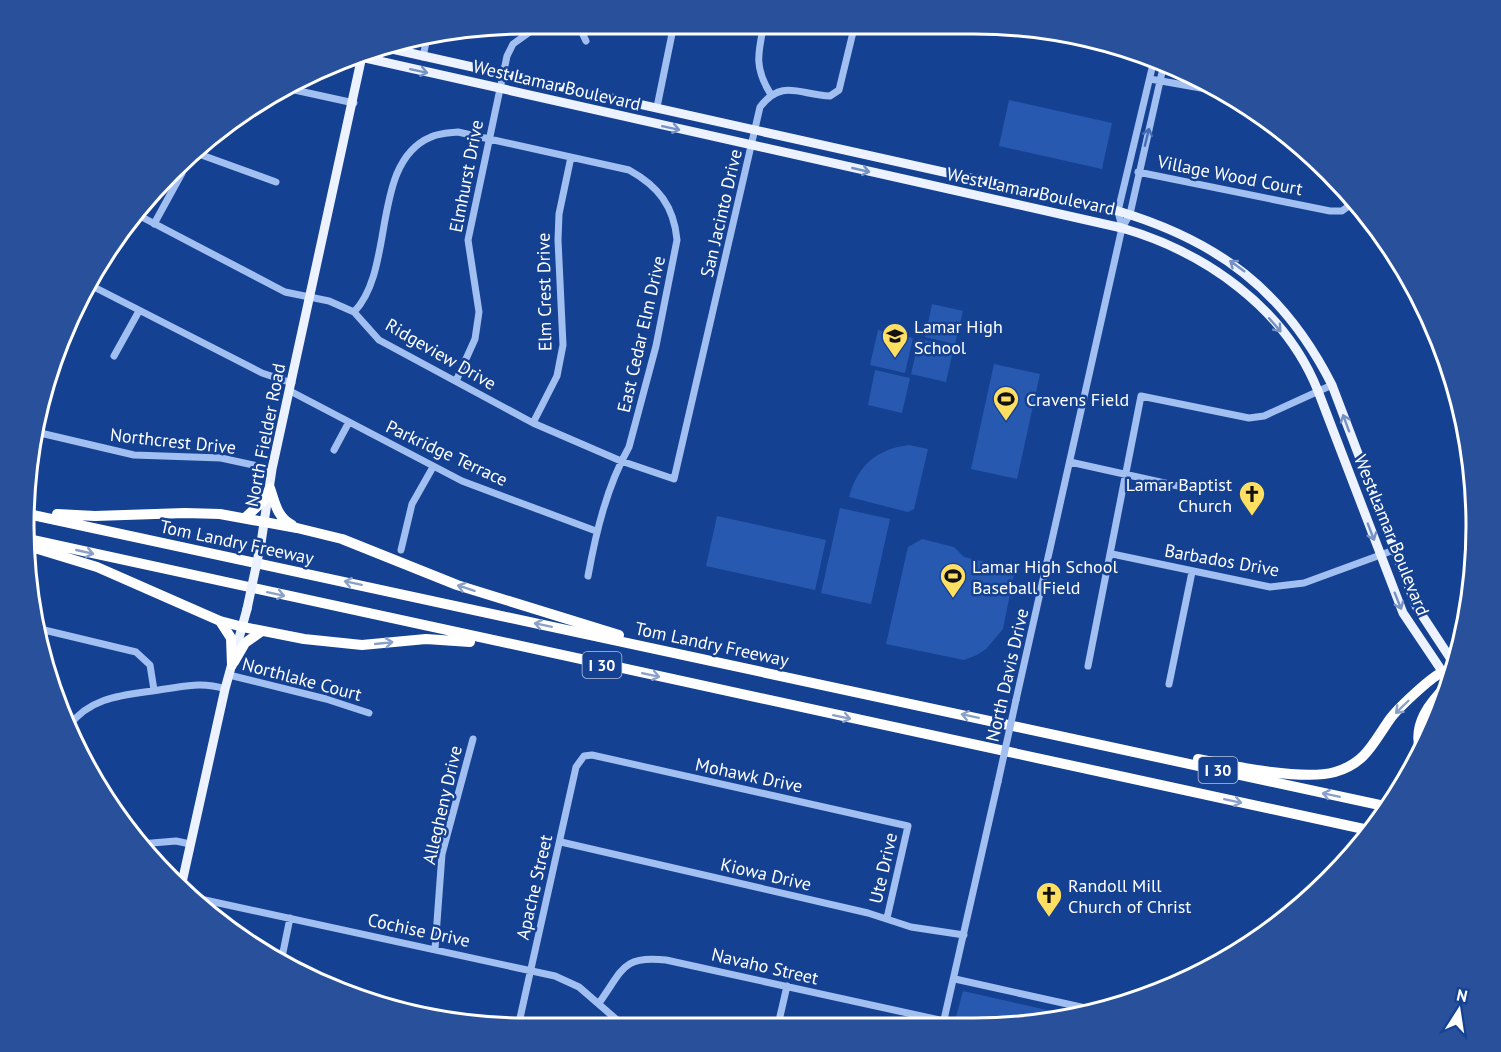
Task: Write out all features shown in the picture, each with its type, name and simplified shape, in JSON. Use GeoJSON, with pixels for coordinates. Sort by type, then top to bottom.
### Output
{"type":"FeatureCollection","features":[{"type":"Feature","properties":{"kind":"highway"},"geometry":{"type":"LineString","coordinates":[[245,518],[264,500],[270,488]]}},
{"type":"Feature","properties":{"kind":"highway"},"geometry":{"type":"LineString","coordinates":[[270,488],[276,509],[284,521],[297,528]]}},
{"type":"Feature","properties":{"kind":"highway"},"geometry":{"type":"LineString","coordinates":[[35,512],[95,516],[184,513],[245,518],[297,528],[342,539],[457,585],[703,659]]}},
{"type":"Feature","properties":{"kind":"highway","name":"Tom Landry Freeway"},"geometry":{"type":"LineString","coordinates":[[35,513],[1380,805]]}},
{"type":"Feature","properties":{"kind":"highway","name":"I 30"},"geometry":{"type":"LineString","coordinates":[[35,541],[1362,829]]}},
{"type":"Feature","properties":{"kind":"highway"},"geometry":{"type":"LineString","coordinates":[[35,548],[97,567],[220,621],[262,631],[304,639],[362,645],[426,639],[470,642],[578,660]]}},
{"type":"Feature","properties":{"kind":"highway"},"geometry":{"type":"LineString","coordinates":[[220,621],[231,638],[230,670]]}},
{"type":"Feature","properties":{"kind":"highway"},"geometry":{"type":"LineString","coordinates":[[230,670],[245,643],[262,631]]}},
{"type":"Feature","properties":{"kind":"highway"},"geometry":{"type":"LineString","coordinates":[[1048,732],[1248,767],[1319,775],[1350,766],[1372,748],[1390,719],[1441,673]]}},
{"type":"Feature","properties":{"kind":"highway"},"geometry":{"type":"LineString","coordinates":[[1420,734],[1423,713],[1435,697]]}},
{"type":"Feature","properties":{"kind":"highway"},"geometry":{"type":"LineString","coordinates":[[1291,814],[1357,835]]}},
{"type":"Feature","properties":{"kind":"main road","name":"West Lamar Boulevard"},"geometry":{"type":"LineString","coordinates":[[399,51],[657,106],[804,142],[1118,211],[1192,239],[1224,256],[1251,276],[1297,325],[1332,385],[1420,614],[1448,658]]}},
{"type":"Feature","properties":{"kind":"main road","name":"West Lamar Boulevard"},"geometry":{"type":"LineString","coordinates":[[373,59],[1122,228],[1180,248],[1223,275],[1276,325],[1305,364],[1403,613],[1441,673]]}},
{"type":"Feature","properties":{"kind":"main road","name":"North Fielder Road"},"geometry":{"type":"LineString","coordinates":[[183,878],[225,689],[247,609],[265,522],[272,469],[361,64]]}},
{"type":"Feature","properties":{"kind":"main road"},"geometry":{"type":"LineString","coordinates":[[802,156],[804,142]]}},
{"type":"Feature","properties":{"kind":"street","name":"Elmhurst Drive"},"geometry":{"type":"LineString","coordinates":[[456,381],[475,339],[479,312],[468,240],[488,138],[507,56],[513,44],[527,34]]}},
{"type":"Feature","properties":{"kind":"street"},"geometry":{"type":"LineString","coordinates":[[583,34],[586,41]]}},
{"type":"Feature","properties":{"kind":"street"},"geometry":{"type":"LineString","coordinates":[[657,106],[672,34]]}},
{"type":"Feature","properties":{"kind":"street"},"geometry":{"type":"LineString","coordinates":[[762,34],[758,57],[761,78],[770,93],[784,90],[830,96],[839,90],[853,34]]}},
{"type":"Feature","properties":{"kind":"street"},"geometry":{"type":"LineString","coordinates":[[423,57],[425,45]]}},
{"type":"Feature","properties":{"kind":"street","name":"North Davis Drive"},"geometry":{"type":"LineString","coordinates":[[1122,228],[1118,211],[1152,68]]}},
{"type":"Feature","properties":{"kind":"street","name":"North Davis Drive"},"geometry":{"type":"LineString","coordinates":[[945,1018],[1122,228],[1130,214],[1162,72]]}},
{"type":"Feature","properties":{"kind":"street"},"geometry":{"type":"LineString","coordinates":[[1150,80],[1198,88]]}},
{"type":"Feature","properties":{"kind":"street"},"geometry":{"type":"LineString","coordinates":[[298,91],[354,103]]}},
{"type":"Feature","properties":{"kind":"street","name":"San Jacinto Drive"},"geometry":{"type":"LineString","coordinates":[[674,479],[760,107],[770,93]]}},
{"type":"Feature","properties":{"kind":"street","name":"East Cedar Elm Drive"},"geometry":{"type":"LineString","coordinates":[[354,312],[363,303],[372,285],[391,194],[402,164],[424,140],[434,135],[458,132],[629,170],[642,178],[666,201],[675,226],[675,251],[656,346],[629,447],[621,462],[596,531],[588,576]]}},
{"type":"Feature","properties":{"kind":"street"},"geometry":{"type":"LineString","coordinates":[[203,155],[276,182]]}},
{"type":"Feature","properties":{"kind":"street","name":"Elm Crest Drive"},"geometry":{"type":"LineString","coordinates":[[533,423],[557,376],[563,345],[559,214],[571,157]]}},
{"type":"Feature","properties":{"kind":"street","name":"Village Wood Court"},"geometry":{"type":"LineString","coordinates":[[1138,172],[1330,211],[1342,211],[1348,206]]}},
{"type":"Feature","properties":{"kind":"street"},"geometry":{"type":"LineString","coordinates":[[154,224],[181,176]]}},
{"type":"Feature","properties":{"kind":"street","name":"Ridgeview Drive"},"geometry":{"type":"LineString","coordinates":[[143,218],[285,292],[310,297],[354,312],[379,340],[533,423],[621,462],[674,479]]}},
{"type":"Feature","properties":{"kind":"street","name":"Parkridge Terrace"},"geometry":{"type":"LineString","coordinates":[[96,288],[291,387],[349,422],[462,481],[596,531]]}},
{"type":"Feature","properties":{"kind":"street"},"geometry":{"type":"LineString","coordinates":[[114,356],[139,311]]}},
{"type":"Feature","properties":{"kind":"street"},"geometry":{"type":"LineString","coordinates":[[1088,666],[1112,554],[1141,396],[1249,418],[1264,416],[1332,385]]}},
{"type":"Feature","properties":{"kind":"street"},"geometry":{"type":"LineString","coordinates":[[334,450],[349,422]]}},
{"type":"Feature","properties":{"kind":"street","name":"Northcrest Drive"},"geometry":{"type":"LineString","coordinates":[[43,434],[134,455],[221,458],[272,469]]}},
{"type":"Feature","properties":{"kind":"street"},"geometry":{"type":"LineString","coordinates":[[1070,462],[1178,486]]}},
{"type":"Feature","properties":{"kind":"street"},"geometry":{"type":"LineString","coordinates":[[401,549],[412,504],[433,466]]}},
{"type":"Feature","properties":{"kind":"street","name":"Barbados Drive"},"geometry":{"type":"LineString","coordinates":[[1112,554],[1255,585],[1286,586],[1304,583],[1394,550]]}},
{"type":"Feature","properties":{"kind":"street"},"geometry":{"type":"LineString","coordinates":[[1169,684],[1192,572]]}},
{"type":"Feature","properties":{"kind":"street"},"geometry":{"type":"LineString","coordinates":[[46,630],[136,652],[150,664],[154,690]]}},
{"type":"Feature","properties":{"kind":"street","name":"Northlake Court"},"geometry":{"type":"LineString","coordinates":[[230,670],[369,713]]}},
{"type":"Feature","properties":{"kind":"street"},"geometry":{"type":"LineString","coordinates":[[75,721],[96,703],[121,694],[193,684],[225,689]]}},
{"type":"Feature","properties":{"kind":"street","name":"Allegheny Drive"},"geometry":{"type":"LineString","coordinates":[[435,949],[442,854],[473,739]]}},
{"type":"Feature","properties":{"kind":"street","name":"Mohawk Drive"},"geometry":{"type":"LineString","coordinates":[[584,756],[592,755],[908,826]]}},
{"type":"Feature","properties":{"kind":"street","name":"Apache Street"},"geometry":{"type":"LineString","coordinates":[[520,1018],[576,767],[584,756]]}},
{"type":"Feature","properties":{"kind":"street","name":"Ute Drive"},"geometry":{"type":"LineString","coordinates":[[887,918],[908,826]]}},
{"type":"Feature","properties":{"kind":"street"},"geometry":{"type":"LineString","coordinates":[[150,843],[176,841],[189,844]]}},
{"type":"Feature","properties":{"kind":"street","name":"Kiowa Drive"},"geometry":{"type":"LineString","coordinates":[[561,842],[887,918],[911,927],[964,935]]}},
{"type":"Feature","properties":{"kind":"street","name":"Cochise Drive"},"geometry":{"type":"LineString","coordinates":[[208,901],[555,976],[579,987],[615,1018]]}},
{"type":"Feature","properties":{"kind":"street"},"geometry":{"type":"LineString","coordinates":[[283,953],[290,918]]}},
{"type":"Feature","properties":{"kind":"street","name":"Navaho Street"},"geometry":{"type":"LineString","coordinates":[[599,1003],[627,965],[643,957],[787,986],[923,1018]]}},
{"type":"Feature","properties":{"kind":"street"},"geometry":{"type":"LineString","coordinates":[[955,979],[1078,1006]]}},
{"type":"Feature","properties":{"kind":"street"},"geometry":{"type":"LineString","coordinates":[[780,1018],[787,986]]}},
{"type":"Feature","properties":{"kind":"shaded area"},"geometry":{"type":"Polygon","coordinates":[[[1009,100],[1112,123],[1102,169],[999,146],[1009,100]]]}},
{"type":"Feature","properties":{"kind":"shaded area"},"geometry":{"type":"Polygon","coordinates":[[[932,304],[963,311],[955,344],[925,337],[932,304]]]}},
{"type":"Feature","properties":{"kind":"shaded area"},"geometry":{"type":"Polygon","coordinates":[[[878,330],[913,338],[905,373],[870,365],[878,330]]]}},
{"type":"Feature","properties":{"kind":"shaded area"},"geometry":{"type":"Polygon","coordinates":[[[919,339],[954,347],[946,382],[911,374],[919,339]]]}},
{"type":"Feature","properties":{"kind":"shaded area","name":"Cravens Field"},"geometry":{"type":"Polygon","coordinates":[[[994,364],[1040,374],[1017,479],[971,469],[994,364]]]}},
{"type":"Feature","properties":{"kind":"shaded area"},"geometry":{"type":"Polygon","coordinates":[[[875,370],[910,378],[902,413],[868,405],[875,370]]]}},
{"type":"Feature","properties":{"kind":"shaded area"},"geometry":{"type":"Polygon","coordinates":[[[909,445],[928,449],[914,509],[908,512],[849,497],[858,476],[870,460],[887,450],[909,445]]]}},
{"type":"Feature","properties":{"kind":"shaded area"},"geometry":{"type":"Polygon","coordinates":[[[840,508],[890,519],[871,604],[821,593],[840,508]]]}},
{"type":"Feature","properties":{"kind":"shaded area"},"geometry":{"type":"Polygon","coordinates":[[[717,516],[826,540],[815,590],[706,566],[717,516]]]}},
{"type":"Feature","properties":{"kind":"shaded area","name":"Lamar High School Baseball Field"},"geometry":{"type":"Polygon","coordinates":[[[922,539],[954,547],[964,557],[1015,569],[1003,629],[986,649],[977,655],[964,660],[886,644],[908,547],[922,539]]]}},
{"type":"Feature","properties":{"kind":"shaded area"},"geometry":{"type":"Polygon","coordinates":[[[963,991],[1052,1011],[1007,1016],[956,1018],[963,991]]]}},
{"type":"Feature","properties":{"kind":"place","name":"Lamar High School"},"geometry":{"type":"Point","coordinates":[895,359]}},
{"type":"Feature","properties":{"kind":"place","name":"Cravens Field"},"geometry":{"type":"Point","coordinates":[1006,422]}},
{"type":"Feature","properties":{"kind":"place","name":"Lamar Baptist Church"},"geometry":{"type":"Point","coordinates":[1252,517]}},
{"type":"Feature","properties":{"kind":"place","name":"Lamar High School Baseball Field"},"geometry":{"type":"Point","coordinates":[953,599]}},
{"type":"Feature","properties":{"kind":"place","name":"Randoll Mill Church of Christ"},"geometry":{"type":"Point","coordinates":[1049,918]}}]}
